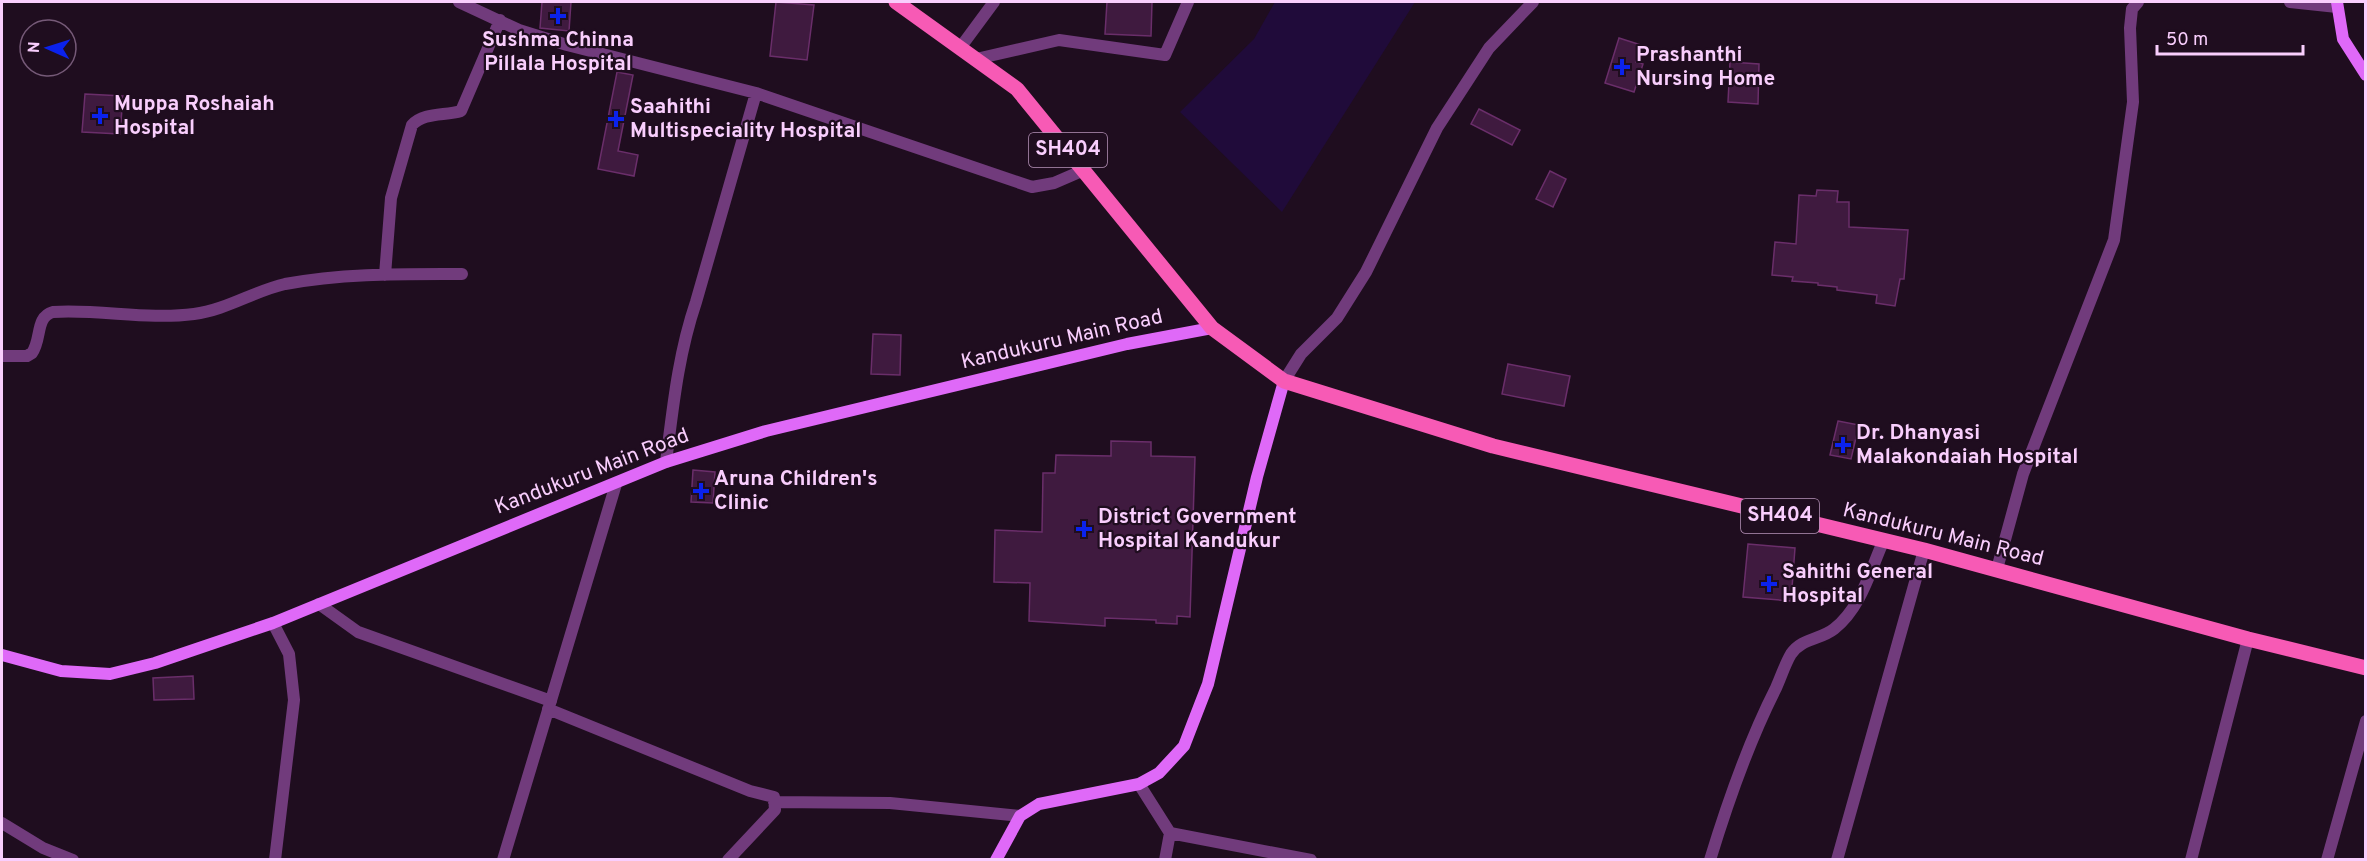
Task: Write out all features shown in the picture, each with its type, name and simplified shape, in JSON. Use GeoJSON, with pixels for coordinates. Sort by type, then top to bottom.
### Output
{"type":"FeatureCollection","features":[{"type":"Feature","properties":{"kind":"main road","name":"Kandukuru Main Road"},"geometry":{"type":"LineString","coordinates":[[896,2],[1017,89],[1212,328],[1284,381],[1493,446],[1883,542],[1924,550],[2248,639],[2366,668]]}},
{"type":"Feature","properties":{"kind":"street"},"geometry":{"type":"LineString","coordinates":[[459,2],[519,30],[567,45],[756,93],[1032,187],[1054,183],[1084,170]]}},
{"type":"Feature","properties":{"kind":"street"},"geometry":{"type":"LineString","coordinates":[[960,48],[994,2]]}},
{"type":"Feature","properties":{"kind":"street"},"geometry":{"type":"LineString","coordinates":[[976,59],[1059,40],[1165,55],[1188,2]]}},
{"type":"Feature","properties":{"kind":"street"},"geometry":{"type":"LineString","coordinates":[[996,860],[1020,816],[1039,804],[1139,784],[1159,773],[1184,746],[1208,684],[1257,477],[1284,381],[1300,354],[1337,318],[1366,272],[1437,128],[1489,48],[1533,2]]}},
{"type":"Feature","properties":{"kind":"street"},"geometry":{"type":"LineString","coordinates":[[1997,569],[2023,474],[2114,240],[2133,102],[2132,9],[2138,2]]}},
{"type":"Feature","properties":{"kind":"street"},"geometry":{"type":"LineString","coordinates":[[2290,2],[2337,4],[2343,39],[2366,75]]}},
{"type":"Feature","properties":{"kind":"street"},"geometry":{"type":"LineString","coordinates":[[385,274],[391,198],[412,125],[417,119],[461,111],[500,20]]}},
{"type":"Feature","properties":{"kind":"street"},"geometry":{"type":"LineString","coordinates":[[666,462],[676,375],[684,336],[756,93]]}},
{"type":"Feature","properties":{"kind":"street"},"geometry":{"type":"LineString","coordinates":[[2,356],[27,356],[32,353],[39,339],[43,318],[46,314],[53,312],[143,316],[196,314],[246,299],[281,285],[328,277],[462,274]]}},
{"type":"Feature","properties":{"kind":"street","name":"Kandukuru Main Road"},"geometry":{"type":"LineString","coordinates":[[2,656],[61,671],[110,674],[154,663],[273,623],[666,462],[766,431],[1127,344],[1212,328]]}},
{"type":"Feature","properties":{"kind":"street"},"geometry":{"type":"LineString","coordinates":[[503,860],[616,484]]}},
{"type":"Feature","properties":{"kind":"street"},"geometry":{"type":"LineString","coordinates":[[1710,860],[1732,788],[1791,654],[1803,642],[1832,631],[1844,620],[1856,604],[1883,542]]}},
{"type":"Feature","properties":{"kind":"street"},"geometry":{"type":"LineString","coordinates":[[1837,860],[1924,550]]}},
{"type":"Feature","properties":{"kind":"street"},"geometry":{"type":"LineString","coordinates":[[319,604],[358,632],[550,705],[750,791],[774,797],[775,810],[728,860]]}},
{"type":"Feature","properties":{"kind":"street"},"geometry":{"type":"LineString","coordinates":[[273,623],[290,654],[294,700],[276,860]]}},
{"type":"Feature","properties":{"kind":"street"},"geometry":{"type":"LineString","coordinates":[[2191,860],[2248,639]]}},
{"type":"Feature","properties":{"kind":"street"},"geometry":{"type":"LineString","coordinates":[[2327,860],[2366,721]]}},
{"type":"Feature","properties":{"kind":"street"},"geometry":{"type":"LineString","coordinates":[[1139,784],[1170,833],[1165,860]]}},
{"type":"Feature","properties":{"kind":"street"},"geometry":{"type":"LineString","coordinates":[[774,801],[890,803],[1020,816]]}},
{"type":"Feature","properties":{"kind":"street"},"geometry":{"type":"LineString","coordinates":[[2,823],[43,848],[73,860]]}},
{"type":"Feature","properties":{"kind":"street"},"geometry":{"type":"LineString","coordinates":[[1170,833],[1311,860]]}},
{"type":"Feature","properties":{"kind":"shaded area"},"geometry":{"type":"Polygon","coordinates":[[[1275,2],[1415,2],[1282,212],[1180,112],[1254,39],[1275,2]]]}},
{"type":"Feature","properties":{"kind":"building"},"geometry":{"type":"Polygon","coordinates":[[[542,2],[571,2],[569,31],[540,28],[542,2]]]}},
{"type":"Feature","properties":{"kind":"building"},"geometry":{"type":"Polygon","coordinates":[[[776,2],[814,5],[807,60],[770,56],[776,2]]]}},
{"type":"Feature","properties":{"kind":"building"},"geometry":{"type":"Polygon","coordinates":[[[1107,2],[1152,2],[1151,36],[1105,34],[1107,2]]]}},
{"type":"Feature","properties":{"kind":"building"},"geometry":{"type":"Polygon","coordinates":[[[1619,38],[1641,45],[1636,62],[1643,64],[1634,92],[1605,83],[1619,38]]]}},
{"type":"Feature","properties":{"kind":"building"},"geometry":{"type":"Polygon","coordinates":[[[1730,62],[1759,64],[1758,104],[1728,102],[1730,62]]]}},
{"type":"Feature","properties":{"kind":"building"},"geometry":{"type":"Polygon","coordinates":[[[617,72],[633,75],[618,151],[638,155],[634,176],[598,169],[617,72]]]}},
{"type":"Feature","properties":{"kind":"building"},"geometry":{"type":"Polygon","coordinates":[[[85,94],[123,96],[120,134],[82,132],[85,94]]]}},
{"type":"Feature","properties":{"kind":"building"},"geometry":{"type":"Polygon","coordinates":[[[1479,109],[1520,130],[1512,145],[1471,124],[1479,109]]]}},
{"type":"Feature","properties":{"kind":"building"},"geometry":{"type":"Polygon","coordinates":[[[1550,171],[1566,179],[1553,207],[1536,199],[1550,171]]]}},
{"type":"Feature","properties":{"kind":"building"},"geometry":{"type":"Polygon","coordinates":[[[1817,190],[1838,191],[1837,202],[1849,202],[1849,227],[1908,230],[1904,279],[1900,279],[1895,306],[1876,303],[1877,295],[1837,290],[1837,287],[1792,281],[1793,277],[1772,275],[1775,242],[1796,244],[1799,195],[1816,196],[1817,190]]]}},
{"type":"Feature","properties":{"kind":"building"},"geometry":{"type":"Polygon","coordinates":[[[873,334],[901,335],[900,375],[871,374],[873,334]]]}},
{"type":"Feature","properties":{"kind":"building"},"geometry":{"type":"Polygon","coordinates":[[[1508,364],[1570,376],[1564,406],[1502,394],[1508,364]]]}},
{"type":"Feature","properties":{"kind":"building"},"geometry":{"type":"Polygon","coordinates":[[[1838,421],[1859,425],[1851,459],[1830,455],[1838,421]]]}},
{"type":"Feature","properties":{"kind":"building"},"geometry":{"type":"Polygon","coordinates":[[[1111,441],[1151,442],[1151,456],[1195,457],[1190,617],[1177,616],[1177,624],[1156,623],[1156,620],[1105,618],[1105,626],[1029,621],[1030,583],[994,582],[995,530],[1042,532],[1043,473],[1055,473],[1056,455],[1111,456],[1111,441]]]}},
{"type":"Feature","properties":{"kind":"building"},"geometry":{"type":"Polygon","coordinates":[[[693,470],[715,472],[713,503],[691,502],[693,470]]]}},
{"type":"Feature","properties":{"kind":"building"},"geometry":{"type":"Polygon","coordinates":[[[1748,544],[1795,548],[1791,601],[1743,597],[1748,544]]]}},
{"type":"Feature","properties":{"kind":"building"},"geometry":{"type":"Polygon","coordinates":[[[193,676],[194,699],[154,700],[153,678],[193,676]]]}},
{"type":"Feature","properties":{"kind":"place","name":"Sushma Chinna Pillala Hospital"},"geometry":{"type":"Point","coordinates":[558,16]}},
{"type":"Feature","properties":{"kind":"place","name":"Prashanthi Nursing Home"},"geometry":{"type":"Point","coordinates":[1622,67]}},
{"type":"Feature","properties":{"kind":"place","name":"Muppa Roshaiah Hospital"},"geometry":{"type":"Point","coordinates":[100,116]}},
{"type":"Feature","properties":{"kind":"place","name":"Saahithi Multispeciality Hospital"},"geometry":{"type":"Point","coordinates":[616,119]}},
{"type":"Feature","properties":{"kind":"place","name":"Dr. Dhanyasi Malakondaiah Hospital"},"geometry":{"type":"Point","coordinates":[1843,445]}},
{"type":"Feature","properties":{"kind":"place","name":"Aruna Children's Clinic"},"geometry":{"type":"Point","coordinates":[701,491]}},
{"type":"Feature","properties":{"kind":"place","name":"District Government Hospital Kandukur"},"geometry":{"type":"Point","coordinates":[1084,529]}},
{"type":"Feature","properties":{"kind":"place","name":"Sahithi General Hospital"},"geometry":{"type":"Point","coordinates":[1769,584]}}]}
